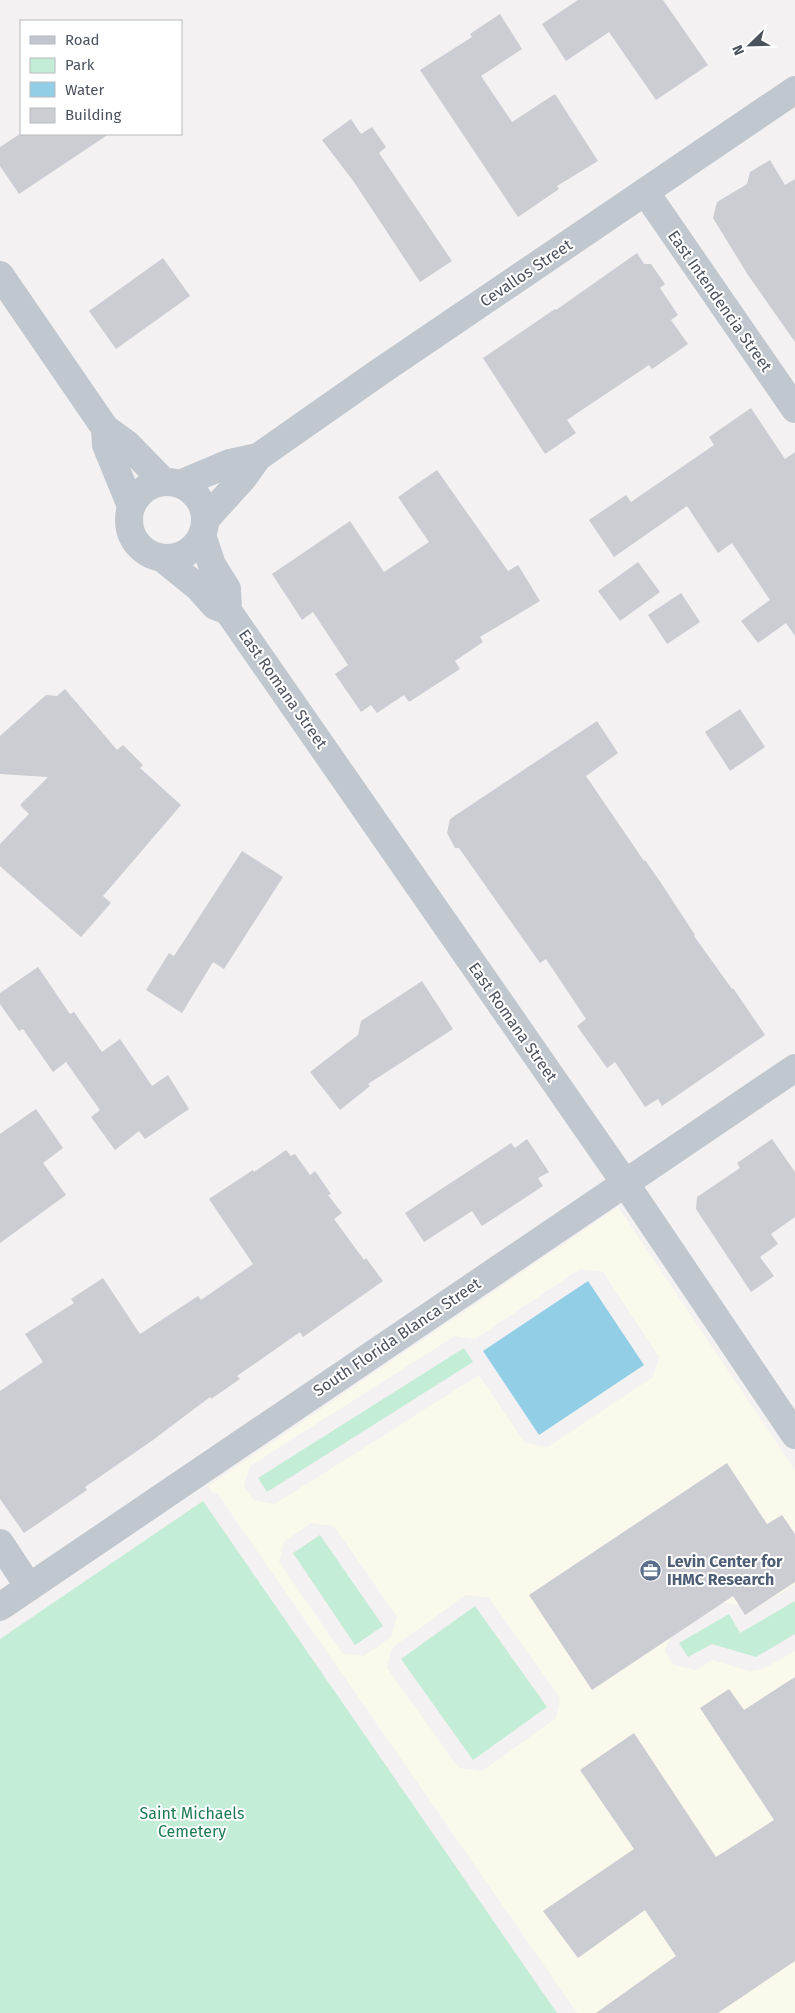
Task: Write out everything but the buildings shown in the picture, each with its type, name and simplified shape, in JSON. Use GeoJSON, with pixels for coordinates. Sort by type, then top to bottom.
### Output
{"type":"FeatureCollection","features":[{"type":"Feature","properties":{"kind":"street","name":"Cevallos Street"},"geometry":{"type":"LineString","coordinates":[[203,528],[258,457],[401,357],[646,193],[795,90]]}},
{"type":"Feature","properties":{"kind":"street","name":"East Intendencia Street"},"geometry":{"type":"LineString","coordinates":[[646,193],[795,409]]}},
{"type":"Feature","properties":{"kind":"street"},"geometry":{"type":"LineString","coordinates":[[0,275],[105,428],[127,444],[172,483],[190,490],[198,499],[203,509],[203,528],[195,546],[185,553],[174,557],[162,558],[151,555],[134,539],[130,529],[129,517],[131,506],[144,489],[154,484],[172,483]]}},
{"type":"Feature","properties":{"kind":"street"},"geometry":{"type":"LineString","coordinates":[[105,428],[106,445],[131,506]]}},
{"type":"Feature","properties":{"kind":"street","name":"Cevallos Street"},"geometry":{"type":"LineString","coordinates":[[172,483],[230,463],[258,457]]}},
{"type":"Feature","properties":{"kind":"street","name":"East Romana Street"},"geometry":{"type":"LineString","coordinates":[[203,528],[212,565],[227,589],[228,611],[625,1183],[795,1435]]}},
{"type":"Feature","properties":{"kind":"street","name":"East Romana Street"},"geometry":{"type":"LineString","coordinates":[[162,558],[199,588],[215,606],[228,611]]}},
{"type":"Feature","properties":{"kind":"street","name":"South Florida Blanca Street"},"geometry":{"type":"LineString","coordinates":[[0,1607],[795,1068]]}},
{"type":"Feature","properties":{"kind":"street"},"geometry":{"type":"LineString","coordinates":[[0,1543],[29,1587]]}},
{"type":"Feature","properties":{"kind":"shaded area"},"geometry":{"type":"Polygon","coordinates":[[[618,1207],[795,1470],[795,1585],[747,1613],[743,1606],[721,1602],[672,1631],[665,1651],[674,1665],[696,1670],[712,1660],[749,1671],[763,1669],[795,1651],[795,2013],[577,2013],[217,1493],[212,1492],[208,1486],[618,1207]],[[580,1269],[475,1339],[455,1336],[250,1466],[244,1486],[253,1500],[275,1504],[479,1375],[525,1443],[548,1447],[653,1377],[659,1357],[603,1272],[580,1269]],[[311,1523],[284,1542],[279,1562],[342,1653],[364,1656],[391,1637],[397,1617],[334,1526],[311,1523]],[[466,1595],[392,1648],[387,1668],[459,1768],[482,1771],[556,1718],[560,1698],[489,1598],[466,1595]]]}},
{"type":"Feature","properties":{"kind":"green space"},"geometry":{"type":"Polygon","coordinates":[[[464,1348],[473,1362],[267,1492],[258,1478],[464,1348]]]}},
{"type":"Feature","properties":{"kind":"green space","name":"Saint Michaels Cemetery"},"geometry":{"type":"Polygon","coordinates":[[[203,1501],[557,2013],[0,2013],[0,1639],[203,1501]]]}},
{"type":"Feature","properties":{"kind":"green space"},"geometry":{"type":"Polygon","coordinates":[[[320,1535],[383,1626],[355,1645],[293,1553],[320,1535]]]}},
{"type":"Feature","properties":{"kind":"green space"},"geometry":{"type":"Polygon","coordinates":[[[795,1601],[795,1634],[756,1657],[712,1644],[688,1657],[679,1643],[729,1614],[740,1633],[795,1601]]]}},
{"type":"Feature","properties":{"kind":"green space"},"geometry":{"type":"Polygon","coordinates":[[[475,1606],[547,1707],[473,1760],[401,1659],[475,1606]]]}},
{"type":"Feature","properties":{"kind":"water"},"geometry":{"type":"Polygon","coordinates":[[[588,1281],[644,1365],[539,1435],[483,1351],[588,1281]]]}},
{"type":"Feature","properties":{"kind":"place","name":"Levin Center for IHMC Research"},"geometry":{"type":"Point","coordinates":[651,1570]}}]}
